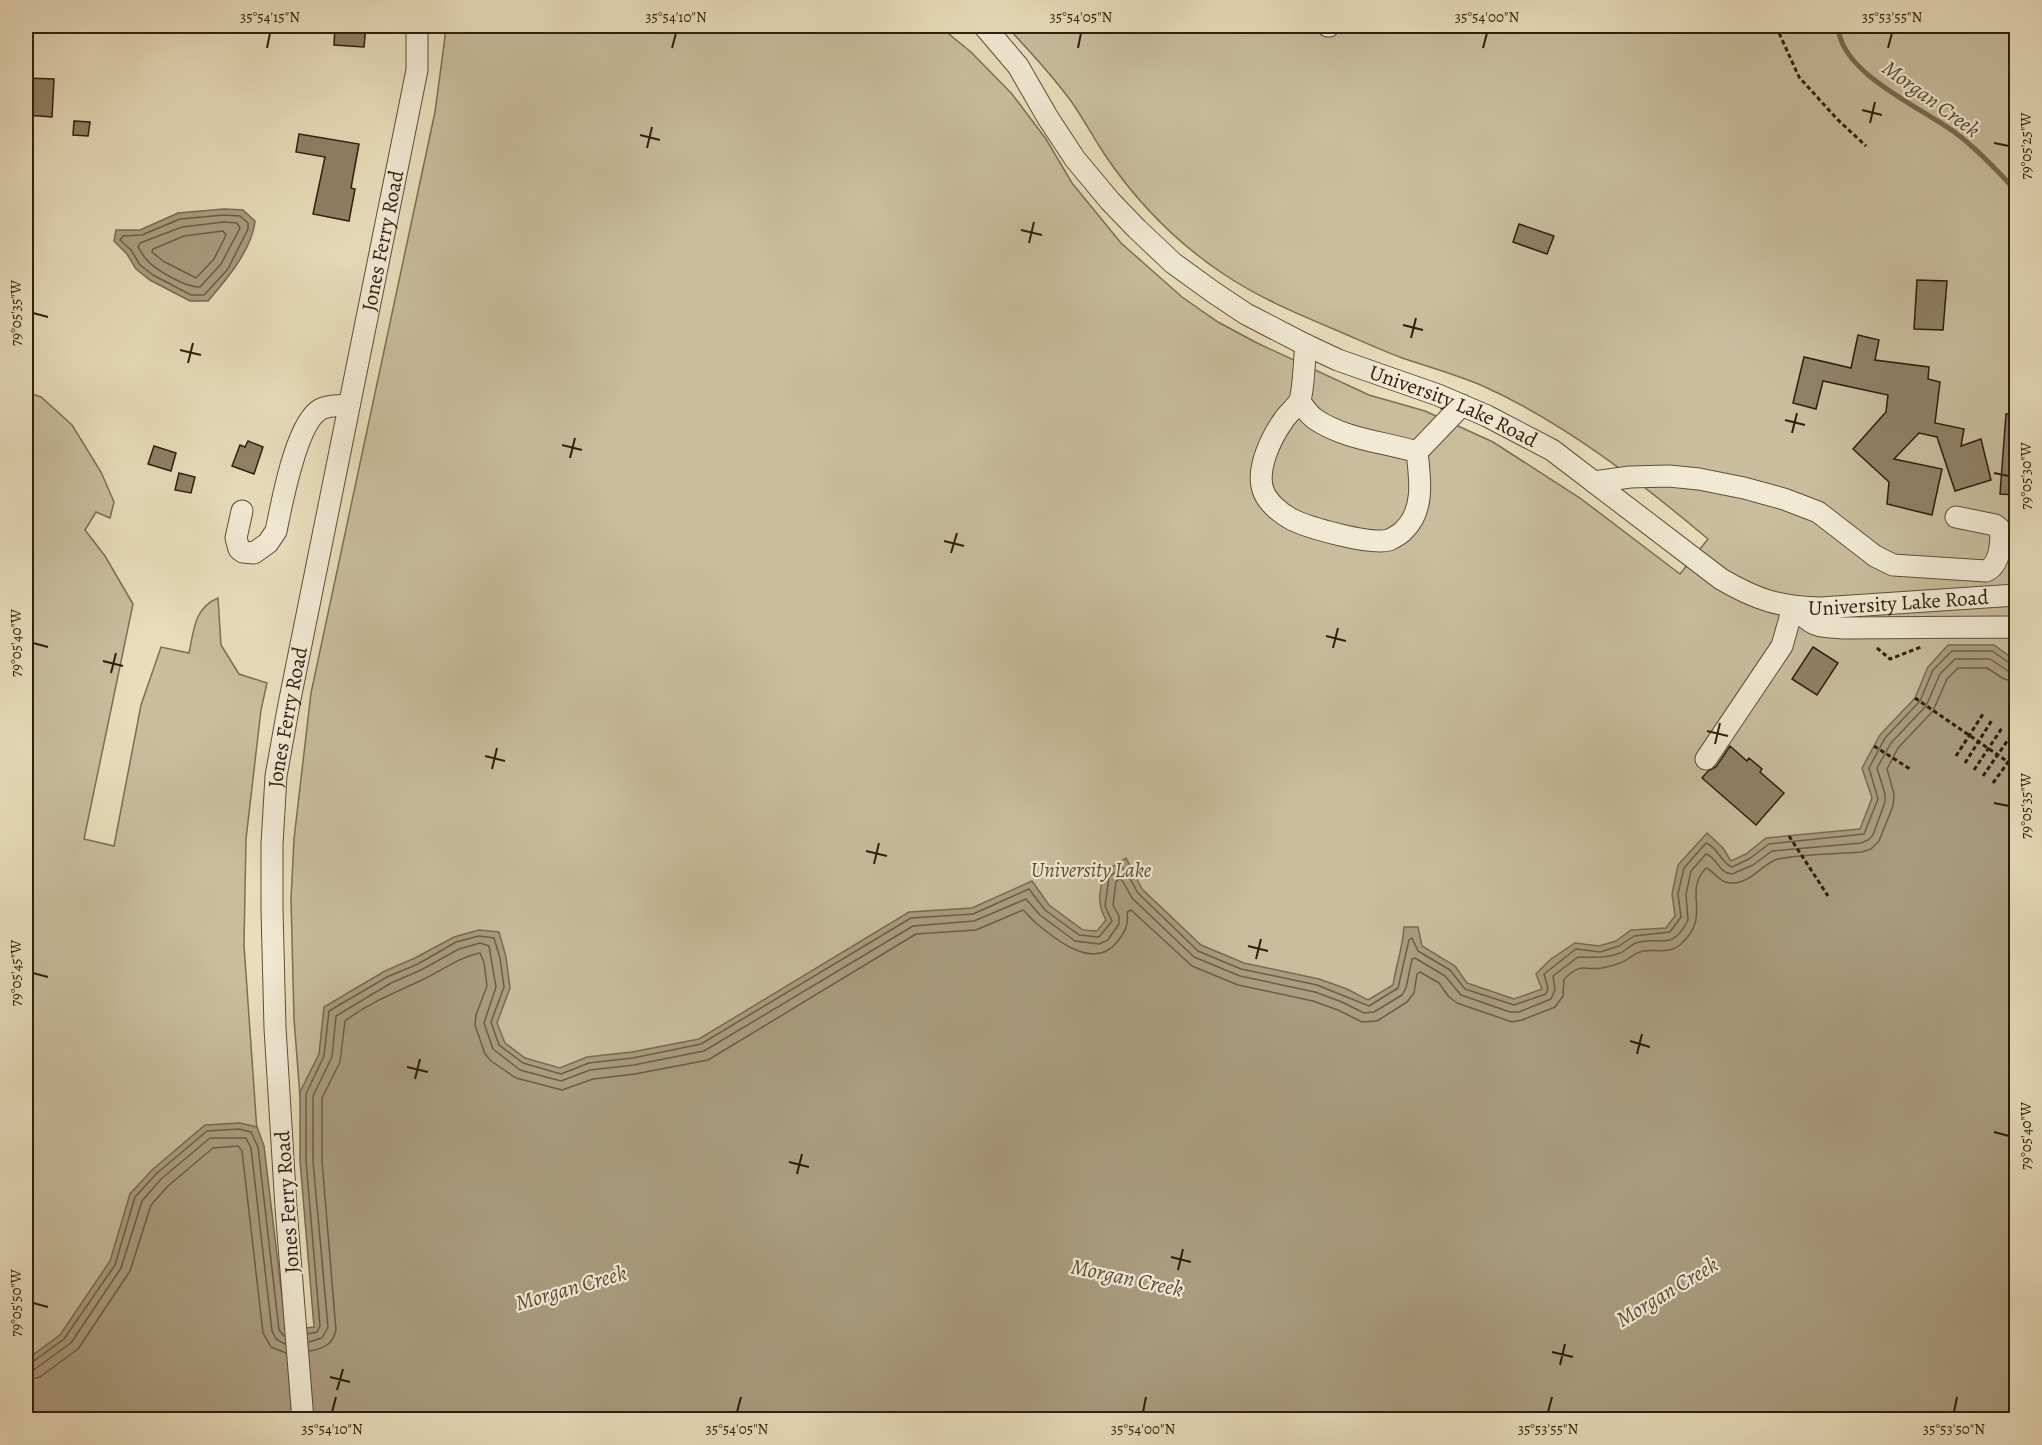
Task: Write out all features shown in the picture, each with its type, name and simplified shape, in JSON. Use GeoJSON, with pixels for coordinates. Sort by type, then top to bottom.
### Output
{"type":"FeatureCollection","features":[{"type":"Feature","properties":{"kind":"street","name":"Jones Ferry Road"},"geometry":{"type":"LineString","coordinates":[[303,1419],[286,1208],[275,1028],[272,844],[276,776],[417,70],[417,26]]}},
{"type":"Feature","properties":{"kind":"street","name":"University Lake Road"},"geometry":{"type":"LineString","coordinates":[[984,26],[1018,66],[1048,118],[1076,159],[1110,201],[1137,230],[1173,262],[1213,292],[1276,331],[1338,360],[1462,405],[1552,450],[1721,579],[1745,593],[1793,607],[1821,608],[2016,596]]}},
{"type":"Feature","properties":{"kind":"street"},"geometry":{"type":"LineString","coordinates":[[1306,345],[1300,402],[1281,423],[1262,469],[1263,489],[1270,503],[1291,519],[1363,540],[1388,540],[1404,531],[1414,518],[1420,495],[1417,452],[1462,405]]}},
{"type":"Feature","properties":{"kind":"street"},"geometry":{"type":"LineString","coordinates":[[1300,402],[1314,419],[1337,429],[1364,439],[1417,452]]}},
{"type":"Feature","properties":{"kind":"street"},"geometry":{"type":"LineString","coordinates":[[242,511],[236,538],[239,549],[243,552],[254,553],[268,543],[276,531],[298,444],[311,418],[322,408],[349,405]]}},
{"type":"Feature","properties":{"kind":"street"},"geometry":{"type":"LineString","coordinates":[[1594,482],[1630,477],[1669,476],[1744,488],[1784,498],[1818,512],[1875,556],[1893,564],[1986,571],[1991,569],[1998,557],[2000,529],[1995,525],[1956,517]]}},
{"type":"Feature","properties":{"kind":"street"},"geometry":{"type":"LineString","coordinates":[[1706,759],[1782,646],[1793,607],[1812,624],[1821,626],[2016,628]]}},
{"type":"Feature","properties":{"kind":"path"},"geometry":{"type":"LineString","coordinates":[[1778,26],[1799,76],[1837,119],[1866,146]]}},
{"type":"Feature","properties":{"kind":"path"},"geometry":{"type":"LineString","coordinates":[[1915,698],[2008,762]]}},
{"type":"Feature","properties":{"kind":"path"},"geometry":{"type":"LineString","coordinates":[[1956,756],[1983,714]]}},
{"type":"Feature","properties":{"kind":"path"},"geometry":{"type":"LineString","coordinates":[[1965,763],[1992,720]]}},
{"type":"Feature","properties":{"kind":"path"},"geometry":{"type":"LineString","coordinates":[[1974,770],[2002,728]]}},
{"type":"Feature","properties":{"kind":"path"},"geometry":{"type":"LineString","coordinates":[[1983,776],[2012,735]]}},
{"type":"Feature","properties":{"kind":"path"},"geometry":{"type":"LineString","coordinates":[[1874,746],[1910,769]]}},
{"type":"Feature","properties":{"kind":"path"},"geometry":{"type":"LineString","coordinates":[[1993,783],[2016,751]]}},
{"type":"Feature","properties":{"kind":"path"},"geometry":{"type":"LineString","coordinates":[[1789,836],[1828,896]]}},
{"type":"Feature","properties":{"kind":"green space","name":"University Lake"},"geometry":{"type":"Polygon","coordinates":[[[444,26],[939,26],[971,52],[1012,94],[1046,139],[1072,183],[1121,243],[1182,297],[1218,322],[1257,343],[1369,395],[1425,411],[1493,442],[1580,498],[1680,574],[1708,539],[1628,475],[1572,435],[1483,386],[1393,355],[1275,303],[1235,281],[1189,248],[1158,220],[1130,188],[1105,155],[1063,91],[1040,62],[1006,26],[2016,26],[2016,1419],[325,1419],[294,1019],[291,899],[294,839],[311,693],[435,112],[445,37],[444,26]]]}},
{"type":"Feature","properties":{"kind":"green space"},"geometry":{"type":"Polygon","coordinates":[[[26,392],[41,397],[72,425],[101,472],[114,502],[110,518],[96,512],[85,530],[105,556],[133,604],[84,839],[114,846],[141,705],[161,647],[189,653],[196,621],[210,602],[218,598],[221,645],[239,674],[267,683],[261,710],[246,839],[244,945],[277,1419],[26,1419],[26,392]]]}},
{"type":"Feature","properties":{"kind":"water"},"geometry":{"type":"Polygon","coordinates":[[[224,209],[243,210],[255,221],[244,254],[208,301],[190,301],[150,280],[136,269],[127,254],[114,241],[116,230],[140,230],[178,213],[224,209]]]}},
{"type":"Feature","properties":{"kind":"water","name":"University Lake"},"geometry":{"type":"Polygon","coordinates":[[[1948,645],[1994,645],[2016,661],[2016,1419],[26,1420],[26,1360],[60,1335],[110,1261],[130,1194],[152,1170],[205,1125],[240,1123],[257,1127],[264,1146],[286,1330],[314,1327],[300,1161],[300,1092],[319,1054],[324,1007],[385,971],[454,937],[479,930],[499,932],[506,957],[510,988],[497,1023],[505,1043],[525,1058],[560,1068],[587,1057],[632,1052],[699,1039],[909,912],[972,908],[1032,881],[1049,905],[1083,930],[1097,931],[1106,920],[1100,902],[1104,872],[1126,858],[1142,889],[1201,945],[1244,963],[1319,979],[1347,989],[1368,1000],[1393,985],[1404,927],[1418,927],[1422,946],[1455,966],[1467,983],[1514,999],[1542,989],[1536,974],[1551,959],[1575,943],[1599,946],[1616,941],[1631,930],[1666,928],[1675,916],[1672,894],[1678,865],[1707,833],[1723,848],[1731,861],[1746,854],[1766,838],[1860,829],[1872,798],[1862,768],[1880,735],[1915,698],[1928,667],[1948,645]]]}},
{"type":"Feature","properties":{"kind":"building"},"geometry":{"type":"Polygon","coordinates":[[[335,26],[366,26],[364,47],[334,45],[335,26]]]}},
{"type":"Feature","properties":{"kind":"building"},"geometry":{"type":"Polygon","coordinates":[[[26,78],[54,79],[52,117],[26,115],[26,78]]]}},
{"type":"Feature","properties":{"kind":"building"},"geometry":{"type":"Polygon","coordinates":[[[74,121],[90,122],[88,136],[73,135],[74,121]]]}},
{"type":"Feature","properties":{"kind":"building"},"geometry":{"type":"Polygon","coordinates":[[[299,134],[359,144],[351,188],[355,189],[349,221],[313,214],[325,157],[296,152],[299,134]]]}},
{"type":"Feature","properties":{"kind":"building"},"geometry":{"type":"Polygon","coordinates":[[[1519,224],[1554,236],[1547,254],[1513,242],[1519,224]]]}},
{"type":"Feature","properties":{"kind":"building"},"geometry":{"type":"Polygon","coordinates":[[[1917,280],[1947,281],[1943,330],[1914,329],[1917,280]]]}},
{"type":"Feature","properties":{"kind":"building"},"geometry":{"type":"Polygon","coordinates":[[[1858,335],[1879,340],[1875,360],[1929,367],[1928,379],[1940,382],[1935,423],[1964,429],[1961,446],[1981,439],[1991,480],[1955,491],[1937,437],[1919,433],[1894,459],[1942,469],[1932,515],[1887,504],[1889,482],[1853,449],[1886,412],[1888,395],[1823,381],[1816,409],[1793,403],[1804,357],[1851,368],[1858,335]]]}},
{"type":"Feature","properties":{"kind":"building"},"geometry":{"type":"Polygon","coordinates":[[[2006,414],[2016,414],[2016,495],[2000,494],[2006,414]]]}},
{"type":"Feature","properties":{"kind":"building"},"geometry":{"type":"Polygon","coordinates":[[[248,441],[263,447],[254,474],[232,466],[240,445],[245,447],[248,441]]]}},
{"type":"Feature","properties":{"kind":"building"},"geometry":{"type":"Polygon","coordinates":[[[154,446],[176,453],[171,471],[148,464],[154,446]]]}},
{"type":"Feature","properties":{"kind":"building"},"geometry":{"type":"Polygon","coordinates":[[[179,473],[195,477],[191,493],[175,490],[179,473]]]}},
{"type":"Feature","properties":{"kind":"building"},"geometry":{"type":"Polygon","coordinates":[[[1813,647],[1838,663],[1817,695],[1792,679],[1813,647]]]}},
{"type":"Feature","properties":{"kind":"building"},"geometry":{"type":"Polygon","coordinates":[[[1730,746],[1747,761],[1749,758],[1762,769],[1760,772],[1784,793],[1756,825],[1702,778],[1716,767],[1730,746]]]}},
{"type":"Feature","properties":{"kind":"waterway","name":"Morgan Creek"},"geometry":{"type":"LineString","coordinates":[[1838,26],[1842,43],[1853,59],[1868,74],[1885,88],[1957,134],[1988,161],[2016,191]]}}]}
